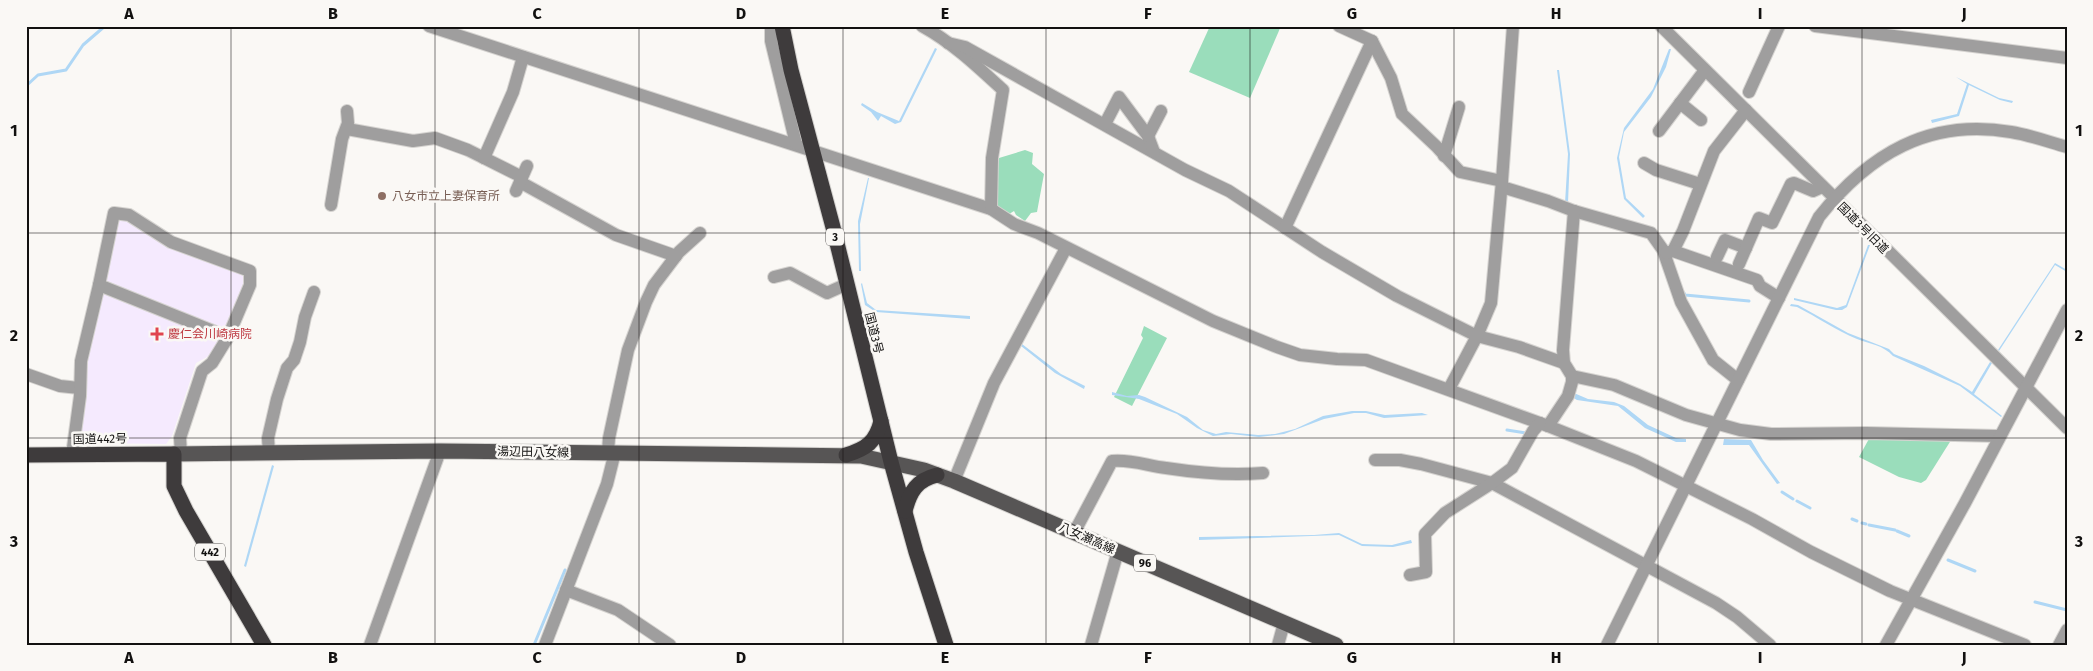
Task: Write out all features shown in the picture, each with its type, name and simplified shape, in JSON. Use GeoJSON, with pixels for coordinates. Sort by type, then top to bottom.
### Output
{"type":"FeatureCollection","features":[{"type":"Feature","properties":{"kind":"highway","name":"国道3号"},"geometry":{"type":"LineString","coordinates":[[776,27],[786,53],[812,150],[891,462],[946,645]]}},
{"type":"Feature","properties":{"kind":"highway"},"geometry":{"type":"LineString","coordinates":[[846,456],[866,448],[879,431],[881,421]]}},
{"type":"Feature","properties":{"kind":"highway","name":"国道442号"},"geometry":{"type":"LineString","coordinates":[[26,455],[177,454]]}},
{"type":"Feature","properties":{"kind":"highway","name":"442"},"geometry":{"type":"LineString","coordinates":[[177,454],[174,486],[264,645]]}},
{"type":"Feature","properties":{"kind":"highway"},"geometry":{"type":"LineString","coordinates":[[905,511],[915,486],[920,481],[937,475]]}},
{"type":"Feature","properties":{"kind":"main road","name":"湯辺田八女線"},"geometry":{"type":"LineString","coordinates":[[177,454],[440,451],[612,452],[861,456],[891,462]]}},
{"type":"Feature","properties":{"kind":"main road","name":"八女瀬高線"},"geometry":{"type":"LineString","coordinates":[[891,462],[954,481],[1336,645]]}},
{"type":"Feature","properties":{"kind":"street"},"geometry":{"type":"LineString","coordinates":[[430,26],[992,209],[1014,224],[1038,233],[1213,321],[1278,347],[1300,354],[1337,359],[1366,360],[1449,389],[1636,461],[1686,484],[1811,552],[1911,600],[2025,645]]}},
{"type":"Feature","properties":{"kind":"street"},"geometry":{"type":"LineString","coordinates":[[922,26],[939,30],[948,43],[968,58],[1003,90],[992,158],[992,209]]}},
{"type":"Feature","properties":{"kind":"street"},"geometry":{"type":"LineString","coordinates":[[1340,26],[1372,41],[1392,78],[1402,114],[1463,174],[1502,184],[1574,211],[1651,233],[1668,252],[1681,302],[1713,360],[1738,380]]}},
{"type":"Feature","properties":{"kind":"street"},"geometry":{"type":"LineString","coordinates":[[1449,389],[1477,336],[1491,303],[1502,184],[1513,26]]}},
{"type":"Feature","properties":{"kind":"street","name":"国道3号旧道"},"geometry":{"type":"LineString","coordinates":[[1661,26],[2067,428]]}},
{"type":"Feature","properties":{"kind":"street"},"geometry":{"type":"LineString","coordinates":[[1748,92],[1779,26]]}},
{"type":"Feature","properties":{"kind":"street"},"geometry":{"type":"LineString","coordinates":[[1815,26],[2067,58]]}},
{"type":"Feature","properties":{"kind":"street"},"geometry":{"type":"LineString","coordinates":[[776,27],[770,41],[796,144]]}},
{"type":"Feature","properties":{"kind":"street"},"geometry":{"type":"LineString","coordinates":[[1285,228],[1372,41]]}},
{"type":"Feature","properties":{"kind":"street"},"geometry":{"type":"LineString","coordinates":[[948,43],[965,47],[1154,152],[1229,191],[1285,228],[1397,296],[1477,336],[1519,347],[1564,363]]}},
{"type":"Feature","properties":{"kind":"street"},"geometry":{"type":"LineString","coordinates":[[484,158],[513,92],[523,57]]}},
{"type":"Feature","properties":{"kind":"street"},"geometry":{"type":"LineString","coordinates":[[1659,131],[1706,70]]}},
{"type":"Feature","properties":{"kind":"street"},"geometry":{"type":"LineString","coordinates":[[1105,124],[1119,97],[1148,136],[1154,152]]}},
{"type":"Feature","properties":{"kind":"street"},"geometry":{"type":"LineString","coordinates":[[1680,103],[1701,120]]}},
{"type":"Feature","properties":{"kind":"street"},"geometry":{"type":"LineString","coordinates":[[1444,156],[1459,107]]}},
{"type":"Feature","properties":{"kind":"street"},"geometry":{"type":"LineString","coordinates":[[1668,252],[1683,231],[1714,150],[1746,110]]}},
{"type":"Feature","properties":{"kind":"street"},"geometry":{"type":"LineString","coordinates":[[331,205],[342,140],[347,129],[347,111]]}},
{"type":"Feature","properties":{"kind":"street"},"geometry":{"type":"LineString","coordinates":[[1148,136],[1161,111]]}},
{"type":"Feature","properties":{"kind":"street"},"geometry":{"type":"LineString","coordinates":[[1607,645],[1819,217],[1833,198],[1861,172],[1893,148],[1944,130],[1980,128],[2012,132],[2067,147]]}},
{"type":"Feature","properties":{"kind":"street"},"geometry":{"type":"LineString","coordinates":[[347,129],[413,141],[435,138],[484,158],[616,236],[676,256]]}},
{"type":"Feature","properties":{"kind":"street"},"geometry":{"type":"LineString","coordinates":[[1644,163],[1656,170],[1700,184]]}},
{"type":"Feature","properties":{"kind":"street"},"geometry":{"type":"LineString","coordinates":[[1739,264],[1759,218],[1772,223],[1791,184],[1794,183],[1813,190],[1822,187]]}},
{"type":"Feature","properties":{"kind":"street"},"geometry":{"type":"LineString","coordinates":[[1410,575],[1426,572],[1426,534],[1438,520],[1445,513],[1512,468],[1532,431],[1544,425],[1568,396],[1572,376],[1564,363],[1563,350],[1574,211]]}},
{"type":"Feature","properties":{"kind":"street"},"geometry":{"type":"LineString","coordinates":[[72,455],[80,396],[80,361],[100,285],[114,213],[129,215],[170,242],[250,271],[250,285],[228,337],[212,363],[202,371],[180,438],[177,454]]}},
{"type":"Feature","properties":{"kind":"street"},"geometry":{"type":"LineString","coordinates":[[545,645],[607,484],[612,452],[609,438],[628,350],[654,285],[676,256],[700,233]]}},
{"type":"Feature","properties":{"kind":"street"},"geometry":{"type":"LineString","coordinates":[[1717,257],[1724,240],[1746,248]]}},
{"type":"Feature","properties":{"kind":"street"},"geometry":{"type":"LineString","coordinates":[[954,481],[994,383],[1066,248]]}},
{"type":"Feature","properties":{"kind":"street"},"geometry":{"type":"LineString","coordinates":[[1668,252],[1757,280],[1760,286],[1779,298]]}},
{"type":"Feature","properties":{"kind":"street"},"geometry":{"type":"LineString","coordinates":[[774,276],[790,273],[827,292],[847,284]]}},
{"type":"Feature","properties":{"kind":"street"},"geometry":{"type":"LineString","coordinates":[[100,285],[228,337]]}},
{"type":"Feature","properties":{"kind":"street"},"geometry":{"type":"LineString","coordinates":[[269,453],[268,438],[277,399],[287,368],[294,360],[305,317],[314,292]]}},
{"type":"Feature","properties":{"kind":"street"},"geometry":{"type":"LineString","coordinates":[[1886,645],[2067,310]]}},
{"type":"Feature","properties":{"kind":"street"},"geometry":{"type":"LineString","coordinates":[[26,374],[60,386],[79,388]]}},
{"type":"Feature","properties":{"kind":"street"},"geometry":{"type":"LineString","coordinates":[[1572,376],[1614,385],[1686,415],[1740,430],[1771,434],[1866,433],[1999,436]]}},
{"type":"Feature","properties":{"kind":"street"},"geometry":{"type":"LineString","coordinates":[[370,645],[440,451]]}},
{"type":"Feature","properties":{"kind":"street"},"geometry":{"type":"LineString","coordinates":[[1075,532],[1112,461],[1124,460],[1164,468],[1233,476],[1263,473]]}},
{"type":"Feature","properties":{"kind":"street"},"geometry":{"type":"LineString","coordinates":[[1375,460],[1400,460],[1421,464],[1492,483],[1645,568],[1716,604],[1737,617],[1770,645]]}},
{"type":"Feature","properties":{"kind":"street"},"geometry":{"type":"LineString","coordinates":[[1090,645],[1118,551]]}},
{"type":"Feature","properties":{"kind":"street"},"geometry":{"type":"LineString","coordinates":[[566,590],[618,610],[670,645]]}},
{"type":"Feature","properties":{"kind":"street"},"geometry":{"type":"LineString","coordinates":[[1278,645],[1284,623]]}},
{"type":"Feature","properties":{"kind":"street"},"geometry":{"type":"LineString","coordinates":[[2059,645],[2067,630]]}},
{"type":"Feature","properties":{"kind":"shaded area","name":"慶仁会川崎病院"},"geometry":{"type":"Polygon","coordinates":[[[117,218],[124,218],[237,269],[245,279],[246,285],[218,346],[207,357],[196,363],[172,436],[166,444],[78,443],[84,366],[117,218]]]}},
{"type":"Feature","properties":{"kind":"green space"},"geometry":{"type":"Polygon","coordinates":[[[1210,26],[1281,26],[1250,98],[1189,72],[1210,26]]]}},
{"type":"Feature","properties":{"kind":"green space"},"geometry":{"type":"Polygon","coordinates":[[[1025,150],[1033,153],[1032,164],[1044,174],[1037,212],[1031,213],[1025,221],[1016,215],[1014,211],[1006,216],[997,209],[994,189],[996,166],[999,158],[1025,150]]]}},
{"type":"Feature","properties":{"kind":"green space"},"geometry":{"type":"Polygon","coordinates":[[[1144,326],[1167,338],[1132,406],[1114,397],[1143,338],[1141,335],[1144,326]]]}},
{"type":"Feature","properties":{"kind":"green space"},"geometry":{"type":"Polygon","coordinates":[[[1870,437],[1953,437],[1926,480],[1921,483],[1899,477],[1859,457],[1870,437]]]}},
{"type":"Feature","properties":{"kind":"water"},"geometry":{"type":"Polygon","coordinates":[[[935,48],[937,49],[901,122],[895,124],[881,116],[878,121],[871,112],[861,105],[862,103],[877,112],[899,121],[935,48]]]}},
{"type":"Feature","properties":{"kind":"water"},"geometry":{"type":"Polygon","coordinates":[[[1669,49],[1671,49],[1666,67],[1651,97],[1624,132],[1619,157],[1626,198],[1645,216],[1643,218],[1624,199],[1617,158],[1624,128],[1653,89],[1669,49]]]}},
{"type":"Feature","properties":{"kind":"water"},"geometry":{"type":"Polygon","coordinates":[[[1557,70],[1559,70],[1570,154],[1568,203],[1565,203],[1568,154],[1557,70]]]}},
{"type":"Feature","properties":{"kind":"water"},"geometry":{"type":"Polygon","coordinates":[[[1956,77],[1999,98],[2013,101],[2012,103],[2000,100],[1969,85],[1959,116],[1932,123],[1931,120],[1957,114],[1967,84],[1956,77]]]}},
{"type":"Feature","properties":{"kind":"water"},"geometry":{"type":"Polygon","coordinates":[[[868,178],[860,224],[861,271],[859,271],[858,221],[868,178]]]}},
{"type":"Feature","properties":{"kind":"water"},"geometry":{"type":"Polygon","coordinates":[[[1868,245],[1870,245],[1847,307],[1842,310],[1836,310],[1794,300],[1794,298],[1837,308],[1846,305],[1868,245]]]}},
{"type":"Feature","properties":{"kind":"water"},"geometry":{"type":"Polygon","coordinates":[[[2055,263],[2067,270],[2067,272],[2055,265],[1999,351],[1998,350],[2055,263]]]}},
{"type":"Feature","properties":{"kind":"water"},"geometry":{"type":"Polygon","coordinates":[[[862,283],[867,303],[876,310],[970,316],[970,319],[876,312],[865,305],[862,283]]]}},
{"type":"Feature","properties":{"kind":"water"},"geometry":{"type":"Polygon","coordinates":[[[1791,304],[1798,305],[1848,333],[1889,349],[1894,354],[1924,366],[1972,392],[1990,362],[1992,363],[1974,394],[2002,416],[1960,386],[1893,356],[1881,347],[1850,336],[1797,307],[1790,306],[1791,304]]]}},
{"type":"Feature","properties":{"kind":"water"},"geometry":{"type":"Polygon","coordinates":[[[1022,344],[1061,374],[1085,386],[1084,389],[1055,373],[1021,346],[1022,344]]]}},
{"type":"Feature","properties":{"kind":"water"},"geometry":{"type":"Polygon","coordinates":[[[1112,392],[1127,396],[1139,395],[1145,397],[1187,417],[1203,430],[1216,434],[1226,432],[1258,435],[1275,434],[1295,429],[1323,416],[1352,411],[1366,411],[1385,415],[1422,413],[1428,415],[1384,418],[1366,413],[1354,413],[1324,419],[1284,434],[1259,437],[1231,434],[1213,436],[1197,428],[1177,414],[1139,399],[1112,395],[1112,392]]]}},
{"type":"Feature","properties":{"kind":"water"},"geometry":{"type":"Polygon","coordinates":[[[1574,393],[1588,399],[1614,402],[1624,406],[1648,425],[1676,438],[1686,439],[1686,442],[1676,442],[1645,428],[1618,406],[1577,400],[1572,397],[1574,393]]]}},
{"type":"Feature","properties":{"kind":"water"},"geometry":{"type":"Polygon","coordinates":[[[1724,439],[1751,440],[1780,483],[1777,484],[1749,445],[1723,445],[1724,439]]]}},
{"type":"Feature","properties":{"kind":"water"},"geometry":{"type":"Polygon","coordinates":[[[272,465],[274,466],[246,567],[244,566],[272,465]]]}},
{"type":"Feature","properties":{"kind":"water"},"geometry":{"type":"Polygon","coordinates":[[[1339,533],[1362,544],[1392,545],[1411,540],[1412,543],[1393,547],[1362,546],[1339,535],[1199,540],[1199,537],[1339,533]]]}},
{"type":"Feature","properties":{"kind":"waterway"},"geometry":{"type":"LineString","coordinates":[[26,86],[38,75],[66,70],[83,45],[105,26]]}},
{"type":"Feature","properties":{"kind":"waterway"},"geometry":{"type":"LineString","coordinates":[[1684,293],[1685,295],[1749,301]]}},
{"type":"Feature","properties":{"kind":"waterway"},"geometry":{"type":"LineString","coordinates":[[1507,430],[1526,433]]}},
{"type":"Feature","properties":{"kind":"waterway"},"geometry":{"type":"LineString","coordinates":[[1782,492],[1793,499]]}},
{"type":"Feature","properties":{"kind":"waterway"},"geometry":{"type":"LineString","coordinates":[[1797,501],[1810,508]]}},
{"type":"Feature","properties":{"kind":"waterway"},"geometry":{"type":"LineString","coordinates":[[1852,519],[1857,521]]}},
{"type":"Feature","properties":{"kind":"waterway"},"geometry":{"type":"LineString","coordinates":[[1862,523],[1866,524]]}},
{"type":"Feature","properties":{"kind":"waterway"},"geometry":{"type":"LineString","coordinates":[[1869,525],[1895,530]]}},
{"type":"Feature","properties":{"kind":"waterway"},"geometry":{"type":"LineString","coordinates":[[1897,531],[1909,536]]}},
{"type":"Feature","properties":{"kind":"waterway"},"geometry":{"type":"LineString","coordinates":[[1948,560],[1975,571]]}},
{"type":"Feature","properties":{"kind":"waterway"},"geometry":{"type":"LineString","coordinates":[[534,645],[565,570]]}},
{"type":"Feature","properties":{"kind":"waterway"},"geometry":{"type":"LineString","coordinates":[[2035,602],[2067,610]]}},
{"type":"Feature","properties":{"kind":"place","name":"八女市立上妻保育所"},"geometry":{"type":"Point","coordinates":[382,196]}},
{"type":"Feature","properties":{"kind":"place","name":"慶仁会川崎病院"},"geometry":{"type":"Point","coordinates":[157,334]}}]}
